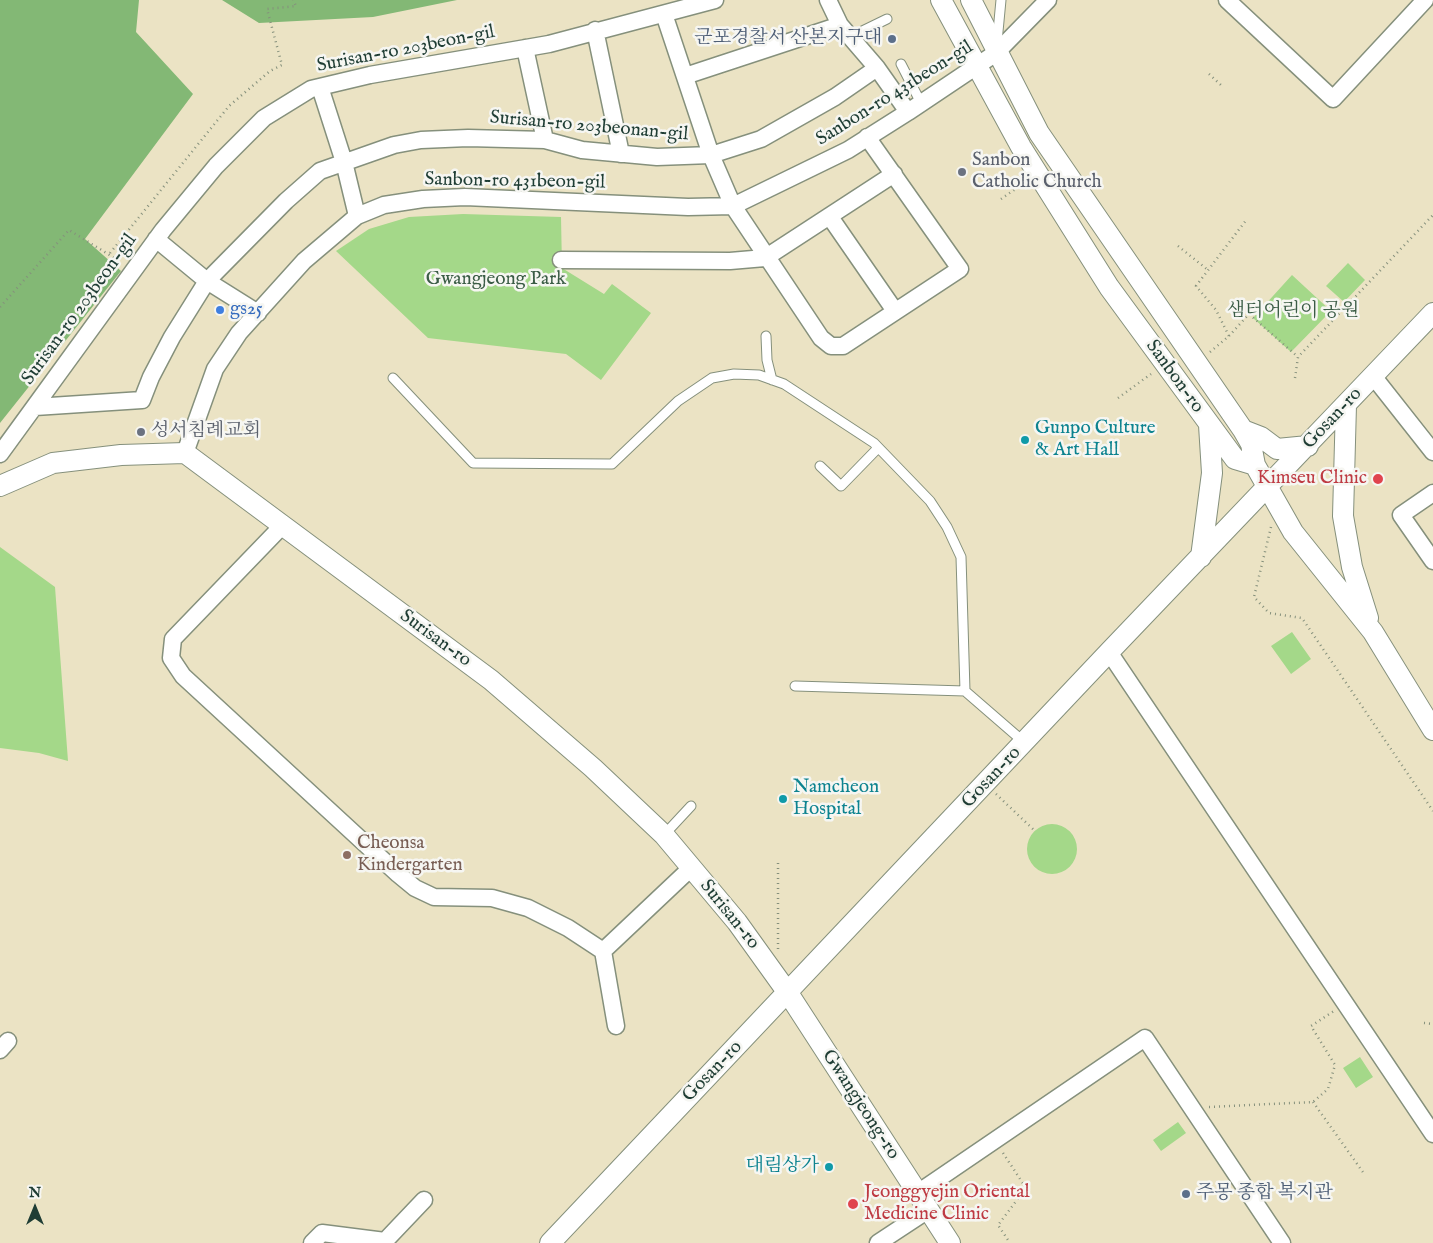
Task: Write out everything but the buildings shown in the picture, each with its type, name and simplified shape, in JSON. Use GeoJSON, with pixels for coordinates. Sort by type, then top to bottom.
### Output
{"type":"FeatureCollection","features":[{"type":"Feature","properties":{"kind":"street","name":"Surisan-ro 203beon-gil"},"geometry":{"type":"LineString","coordinates":[[0,454],[156,239],[216,166],[264,118],[311,89],[379,73],[549,44],[595,30],[715,0]]}},
{"type":"Feature","properties":{"kind":"street"},"geometry":{"type":"LineString","coordinates":[[828,0],[845,31],[877,68],[915,107]]}},
{"type":"Feature","properties":{"kind":"street","name":"Sanbon-ro"},"geometry":{"type":"LineString","coordinates":[[941,0],[976,67],[1038,174],[1109,287],[1234,459],[1255,465]]}},
{"type":"Feature","properties":{"kind":"street"},"geometry":{"type":"LineString","coordinates":[[971,0],[996,53],[1039,133],[1252,444],[1255,465],[1293,532],[1373,632],[1433,730]]}},
{"type":"Feature","properties":{"kind":"street","name":"Sanbon-ro 431beon-gil"},"geometry":{"type":"LineString","coordinates":[[185,453],[215,369],[239,333],[304,261],[357,216],[384,205],[423,199],[464,197],[688,207],[733,206],[796,177],[867,137],[915,107],[996,53],[1048,0]]}},
{"type":"Feature","properties":{"kind":"street"},"geometry":{"type":"LineString","coordinates":[[1227,0],[1333,99],[1426,0]]}},
{"type":"Feature","properties":{"kind":"street"},"geometry":{"type":"LineString","coordinates":[[664,14],[712,155],[733,206],[765,258],[821,338],[831,346],[843,346],[960,269],[867,137]]}},
{"type":"Feature","properties":{"kind":"street"},"geometry":{"type":"LineString","coordinates":[[595,30],[620,154]]}},
{"type":"Feature","properties":{"kind":"street"},"geometry":{"type":"LineString","coordinates":[[684,76],[845,31]]}},
{"type":"Feature","properties":{"kind":"street"},"geometry":{"type":"LineString","coordinates":[[525,48],[545,140]]}},
{"type":"Feature","properties":{"kind":"street","name":"Surisan-ro 203beonan-gil"},"geometry":{"type":"LineString","coordinates":[[35,407],[142,400],[151,376],[172,336],[207,281],[293,195],[320,172],[344,162],[394,145],[421,140],[468,138],[545,140],[582,150],[657,157],[712,155],[761,139],[835,97],[877,68]]}},
{"type":"Feature","properties":{"kind":"street"},"geometry":{"type":"LineString","coordinates":[[320,87],[344,162],[357,216]]}},
{"type":"Feature","properties":{"kind":"street"},"geometry":{"type":"LineString","coordinates":[[561,260],[730,261],[765,258],[894,174]]}},
{"type":"Feature","properties":{"kind":"street"},"geometry":{"type":"LineString","coordinates":[[830,216],[894,311]]}},
{"type":"Feature","properties":{"kind":"street"},"geometry":{"type":"LineString","coordinates":[[156,239],[207,281],[258,313]]}},
{"type":"Feature","properties":{"kind":"street","name":"Gosan-ro"},"geometry":{"type":"LineString","coordinates":[[550,1243],[783,985],[986,784],[1200,558],[1272,494],[1308,446],[1433,314]]}},
{"type":"Feature","properties":{"kind":"street"},"geometry":{"type":"LineString","coordinates":[[1373,376],[1433,452]]}},
{"type":"Feature","properties":{"kind":"street"},"geometry":{"type":"LineString","coordinates":[[1346,405],[1343,516],[1352,567],[1373,632]]}},
{"type":"Feature","properties":{"kind":"street"},"geometry":{"type":"LineString","coordinates":[[1200,558],[1212,473],[1209,425]]}},
{"type":"Feature","properties":{"kind":"street"},"geometry":{"type":"LineString","coordinates":[[1243,430],[1262,437],[1277,449],[1308,446]]}},
{"type":"Feature","properties":{"kind":"street"},"geometry":{"type":"LineString","coordinates":[[0,486],[53,464],[121,455],[185,453]]}},
{"type":"Feature","properties":{"kind":"street","name":"Surisan-ro"},"geometry":{"type":"LineString","coordinates":[[185,453],[492,680],[593,768],[664,835],[737,922],[783,985]]}},
{"type":"Feature","properties":{"kind":"street"},"geometry":{"type":"LineString","coordinates":[[1433,493],[1401,514],[1433,560]]}},
{"type":"Feature","properties":{"kind":"street"},"geometry":{"type":"LineString","coordinates":[[283,525],[173,639],[171,658],[183,676],[414,888],[434,897],[492,898],[528,908],[568,928],[603,951],[616,1026]]}},
{"type":"Feature","properties":{"kind":"street"},"geometry":{"type":"LineString","coordinates":[[1109,652],[1433,1134]]}},
{"type":"Feature","properties":{"kind":"street"},"geometry":{"type":"LineString","coordinates":[[603,951],[691,868]]}},
{"type":"Feature","properties":{"kind":"street","name":"Gwangjeong-ro"},"geometry":{"type":"LineString","coordinates":[[783,985],[916,1194],[950,1243]]}},
{"type":"Feature","properties":{"kind":"street"},"geometry":{"type":"LineString","coordinates":[[916,1194],[995,1142],[1144,1038],[1282,1243]]}},
{"type":"Feature","properties":{"kind":"street"},"geometry":{"type":"LineString","coordinates":[[312,1243],[322,1232],[385,1241],[424,1200]]}},
{"type":"Feature","properties":{"kind":"street"},"geometry":{"type":"LineString","coordinates":[[878,1243],[928,1210]]}},
{"type":"Feature","properties":{"kind":"lane"},"geometry":{"type":"LineString","coordinates":[[996,53],[1001,0]]}},
{"type":"Feature","properties":{"kind":"lane"},"geometry":{"type":"LineString","coordinates":[[845,31],[887,19]]}},
{"type":"Feature","properties":{"kind":"lane"},"geometry":{"type":"LineString","coordinates":[[900,64],[915,107]]}},
{"type":"Feature","properties":{"kind":"lane"},"geometry":{"type":"LineString","coordinates":[[766,336],[767,360],[772,380]]}},
{"type":"Feature","properties":{"kind":"lane"},"geometry":{"type":"LineString","coordinates":[[393,378],[473,462],[612,464],[678,401],[712,378],[734,374],[759,375],[784,384],[878,448],[930,501],[948,527],[961,557],[964,691]]}},
{"type":"Feature","properties":{"kind":"lane"},"geometry":{"type":"LineString","coordinates":[[820,466],[841,486],[878,448]]}},
{"type":"Feature","properties":{"kind":"lane"},"geometry":{"type":"LineString","coordinates":[[795,686],[964,691],[1025,743]]}},
{"type":"Feature","properties":{"kind":"lane"},"geometry":{"type":"LineString","coordinates":[[664,835],[692,806]]}},
{"type":"Feature","properties":{"kind":"path"},"geometry":{"type":"LineString","coordinates":[[0,307],[69,230],[110,253],[229,106],[270,71],[282,65],[267,9],[296,6],[293,0]]}},
{"type":"Feature","properties":{"kind":"path"},"geometry":{"type":"LineString","coordinates":[[1209,74],[1222,86]]}},
{"type":"Feature","properties":{"kind":"path"},"geometry":{"type":"LineString","coordinates":[[1001,199],[1038,174]]}},
{"type":"Feature","properties":{"kind":"path"},"geometry":{"type":"LineString","coordinates":[[1295,378],[1298,358],[1433,215]]}},
{"type":"Feature","properties":{"kind":"path"},"geometry":{"type":"LineString","coordinates":[[1229,336],[1216,310],[1196,286],[1248,219]]}},
{"type":"Feature","properties":{"kind":"path"},"geometry":{"type":"LineString","coordinates":[[1178,246],[1208,270]]}},
{"type":"Feature","properties":{"kind":"path"},"geometry":{"type":"LineString","coordinates":[[1198,363],[1229,336],[1249,314],[1298,358]]}},
{"type":"Feature","properties":{"kind":"path"},"geometry":{"type":"LineString","coordinates":[[1118,398],[1165,364]]}},
{"type":"Feature","properties":{"kind":"path"},"geometry":{"type":"LineString","coordinates":[[1272,494],[1254,598],[1269,613],[1302,618],[1433,811]]}},
{"type":"Feature","properties":{"kind":"path"},"geometry":{"type":"LineString","coordinates":[[986,784],[1035,831]]}},
{"type":"Feature","properties":{"kind":"path"},"geometry":{"type":"LineString","coordinates":[[778,861],[783,985]]}},
{"type":"Feature","properties":{"kind":"path"},"geometry":{"type":"LineString","coordinates":[[1206,1107],[1313,1102],[1328,1089],[1335,1065],[1312,1026],[1346,1004]]}},
{"type":"Feature","properties":{"kind":"path"},"geometry":{"type":"LineString","coordinates":[[1424,1023],[1433,1024]]}},
{"type":"Feature","properties":{"kind":"path"},"geometry":{"type":"LineString","coordinates":[[1313,1102],[1364,1176]]}},
{"type":"Feature","properties":{"kind":"path"},"geometry":{"type":"LineString","coordinates":[[995,1142],[1026,1188],[998,1225],[1010,1243]]}},
{"type":"Feature","properties":{"kind":"green space"},"geometry":{"type":"Polygon","coordinates":[[[0,0],[139,0],[136,32],[193,94],[85,239],[121,271],[0,423],[0,0]]]}},
{"type":"Feature","properties":{"kind":"green space"},"geometry":{"type":"Polygon","coordinates":[[[222,0],[457,0],[373,17],[259,23],[222,0]]]}},
{"type":"Feature","properties":{"kind":"green space","name":"Gwangjeong Park"},"geometry":{"type":"Polygon","coordinates":[[[463,214],[561,217],[562,268],[604,294],[612,284],[651,313],[601,380],[566,354],[428,338],[336,251],[369,229],[409,217],[463,214]]]}},
{"type":"Feature","properties":{"kind":"green space"},"geometry":{"type":"Polygon","coordinates":[[[1348,263],[1365,280],[1344,302],[1326,286],[1348,263]]]}},
{"type":"Feature","properties":{"kind":"green space","name":"샘터어린이 공원"},"geometry":{"type":"Polygon","coordinates":[[[1292,275],[1331,311],[1291,352],[1253,318],[1292,275]]]}},
{"type":"Feature","properties":{"kind":"green space"},"geometry":{"type":"Polygon","coordinates":[[[0,547],[55,587],[68,761],[39,753],[0,748],[0,547]]]}},
{"type":"Feature","properties":{"kind":"green space"},"geometry":{"type":"Polygon","coordinates":[[[1292,632],[1311,659],[1291,674],[1271,646],[1292,632]]]}},
{"type":"Feature","properties":{"kind":"green space"},"geometry":{"type":"Polygon","coordinates":[[[1052,824],[1062,826],[1070,831],[1075,839],[1077,849],[1075,859],[1070,867],[1062,872],[1052,874],[1042,872],[1034,867],[1029,859],[1027,849],[1029,839],[1034,831],[1042,826],[1052,824]]]}},
{"type":"Feature","properties":{"kind":"green space"},"geometry":{"type":"Polygon","coordinates":[[[1360,1057],[1373,1077],[1356,1088],[1343,1068],[1360,1057]]]}},
{"type":"Feature","properties":{"kind":"green space"},"geometry":{"type":"Polygon","coordinates":[[[1178,1122],[1186,1133],[1161,1151],[1153,1140],[1178,1122]]]}},
{"type":"Feature","properties":{"kind":"place","name":"군포경찰서 산본지구대"},"geometry":{"type":"Point","coordinates":[892,39]}},
{"type":"Feature","properties":{"kind":"place","name":"Sanbon Catholic Church"},"geometry":{"type":"Point","coordinates":[962,172]}},
{"type":"Feature","properties":{"kind":"place","name":"gs25"},"geometry":{"type":"Point","coordinates":[220,310]}},
{"type":"Feature","properties":{"kind":"place","name":"성서침례교회"},"geometry":{"type":"Point","coordinates":[141,432]}},
{"type":"Feature","properties":{"kind":"place","name":"Gunpo Culture & Art Hall"},"geometry":{"type":"Point","coordinates":[1025,440]}},
{"type":"Feature","properties":{"kind":"place","name":"Kimseu Clinic"},"geometry":{"type":"Point","coordinates":[1378,479]}},
{"type":"Feature","properties":{"kind":"place","name":"Namcheon Hospital"},"geometry":{"type":"Point","coordinates":[783,799]}},
{"type":"Feature","properties":{"kind":"place","name":"Cheonsa Kindergarten"},"geometry":{"type":"Point","coordinates":[347,855]}},
{"type":"Feature","properties":{"kind":"place","name":"대림상가"},"geometry":{"type":"Point","coordinates":[829,1167]}},
{"type":"Feature","properties":{"kind":"place","name":"주몽 종합 복지관"},"geometry":{"type":"Point","coordinates":[1186,1194]}},
{"type":"Feature","properties":{"kind":"place","name":"Jeonggyejin Oriental Medicine Clinic"},"geometry":{"type":"Point","coordinates":[853,1204]}}]}
